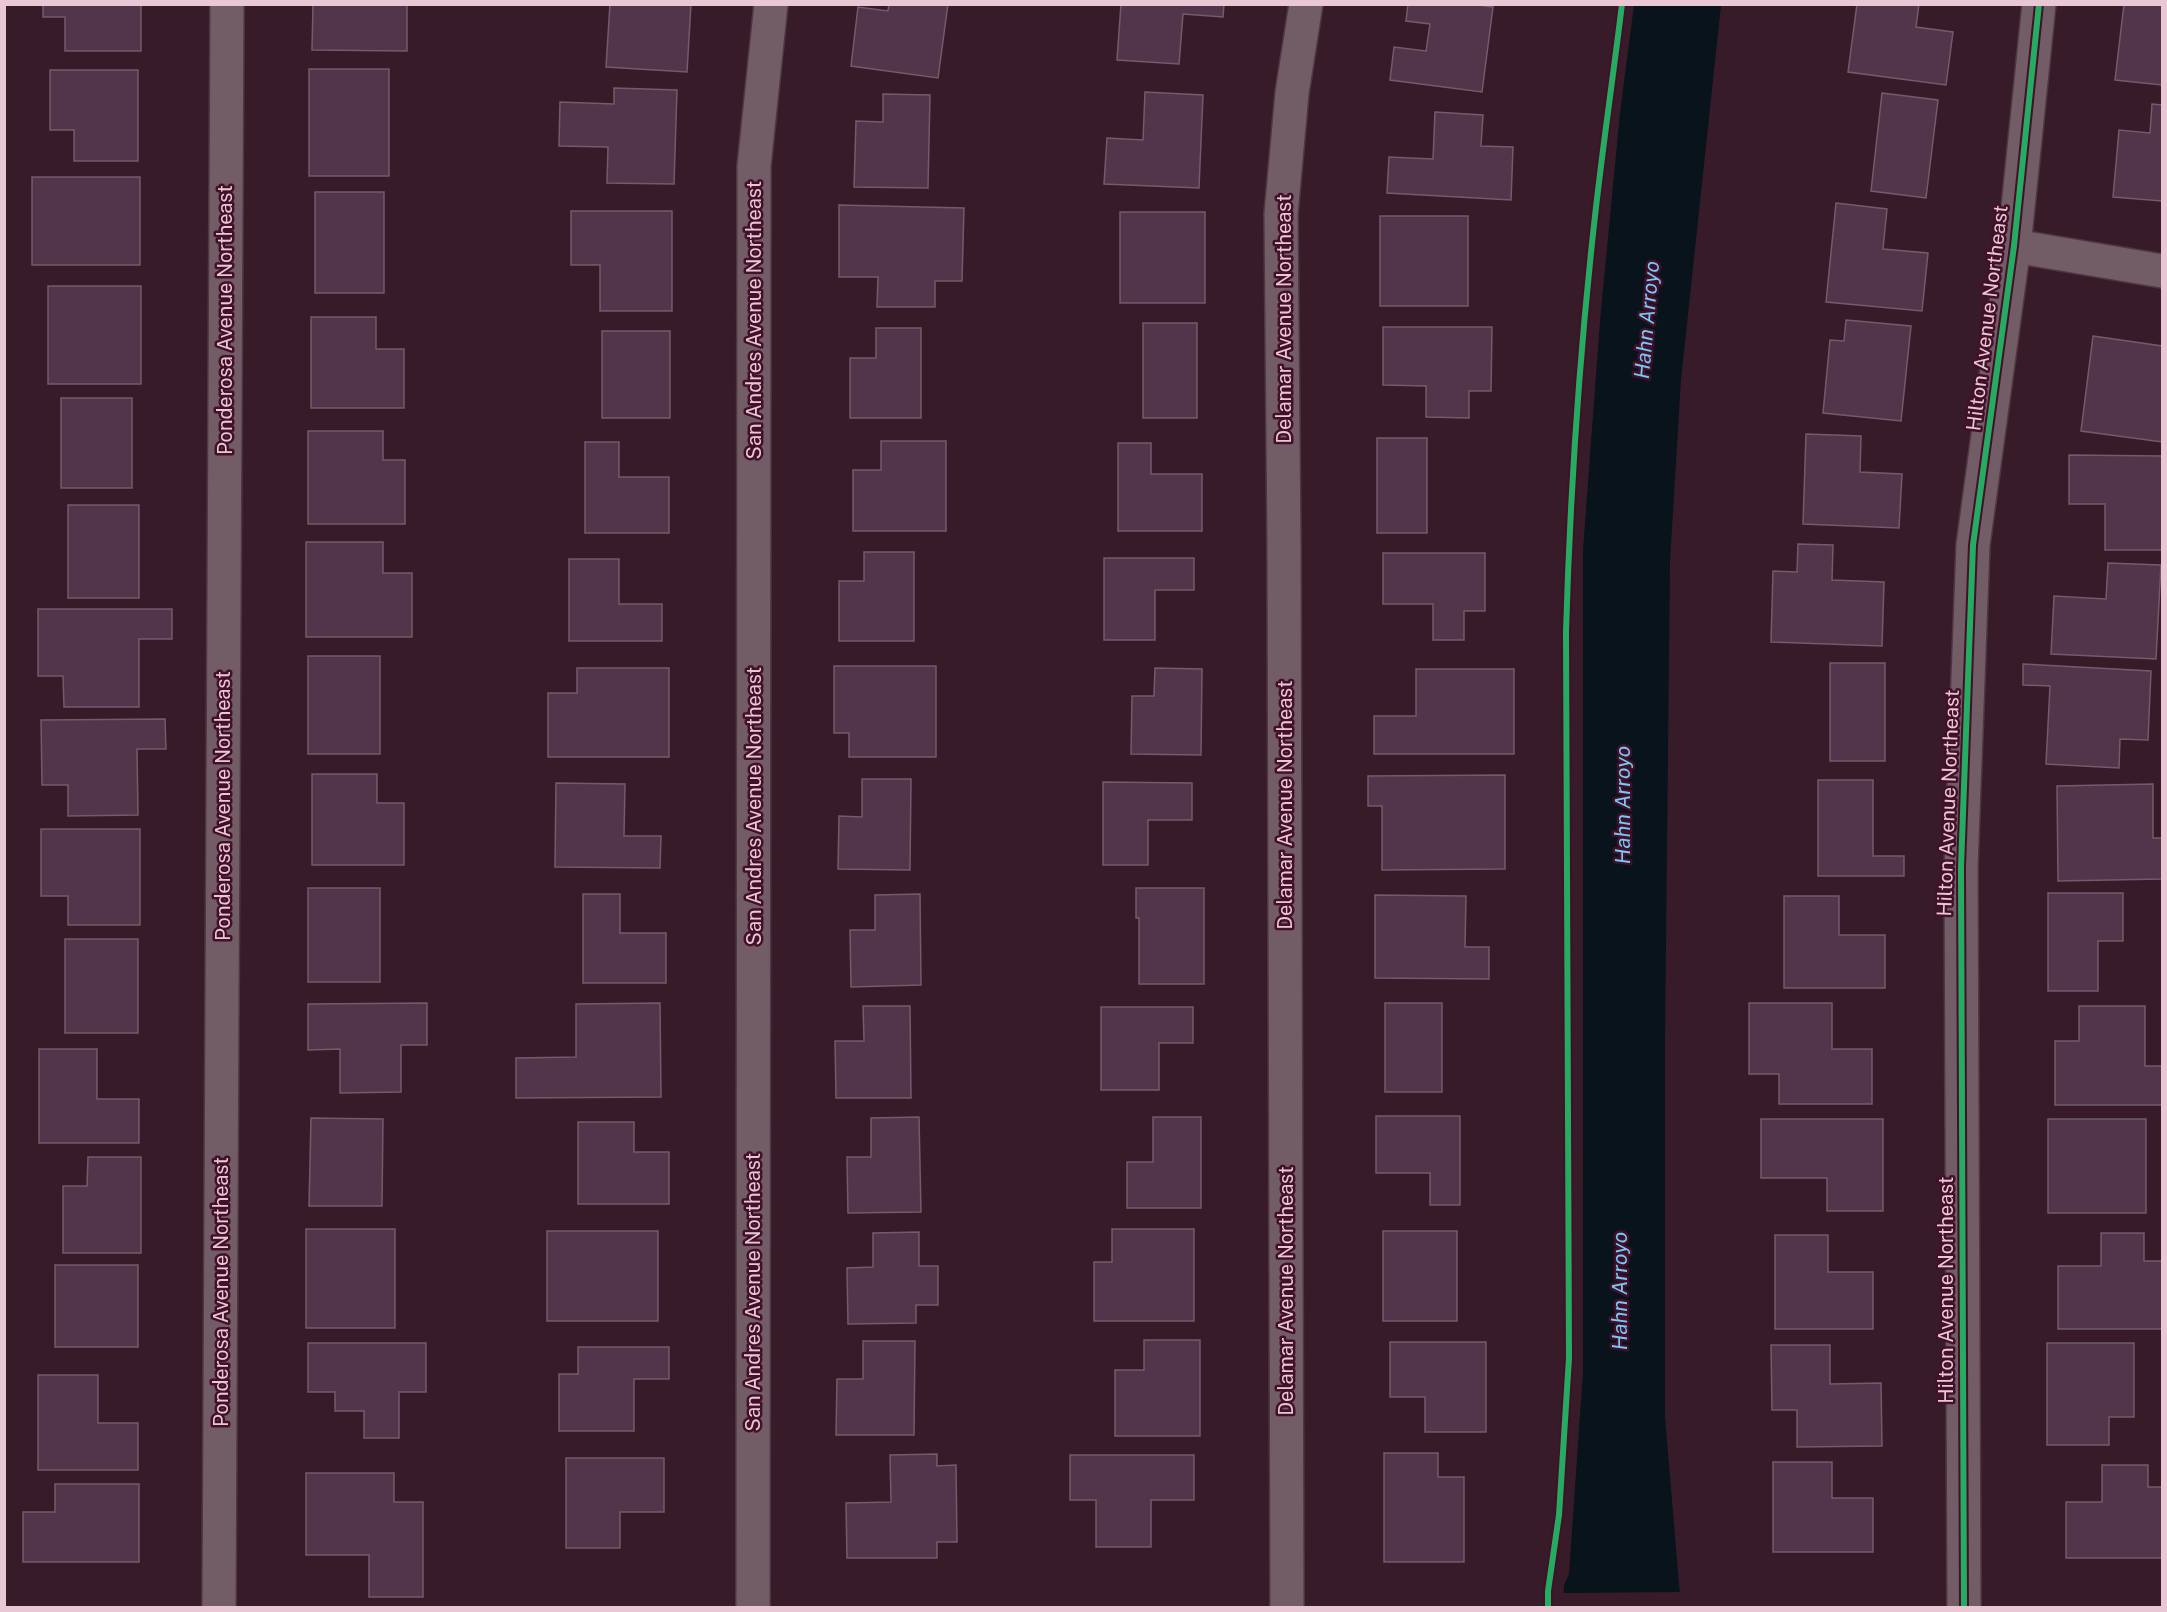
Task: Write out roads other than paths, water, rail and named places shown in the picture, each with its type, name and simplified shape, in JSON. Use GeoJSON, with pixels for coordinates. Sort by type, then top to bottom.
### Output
{"type":"FeatureCollection","features":[{"type":"Feature","properties":{"kind":"street","name":"Ponderosa Avenue Northeast"},"geometry":{"type":"LineString","coordinates":[[219,1608],[227,4]]}},
{"type":"Feature","properties":{"kind":"street","name":"San Andres Avenue Northeast"},"geometry":{"type":"LineString","coordinates":[[753,1608],[754,166],[771,4]]}},
{"type":"Feature","properties":{"kind":"street","name":"Delamar Avenue Northeast"},"geometry":{"type":"LineString","coordinates":[[1287,1608],[1281,214],[1292,93],[1306,4]]}},
{"type":"Feature","properties":{"kind":"street","name":"Hilton Avenue Northeast"},"geometry":{"type":"LineString","coordinates":[[1964,1608],[1961,867],[1973,545],[2014,246],[2039,4]]}},
{"type":"Feature","properties":{"kind":"street"},"geometry":{"type":"LineString","coordinates":[[2014,246],[2163,271]]}},
{"type":"Feature","properties":{"kind":"water","name":"Hahn Arroyo"},"geometry":{"type":"Polygon","coordinates":[[[1634,5],[1721,5],[1681,380],[1670,561],[1665,1042],[1665,1417],[1681,1607],[1563,1608],[1564,1585],[1569,1574],[1583,1372],[1583,550],[1600,321],[1620,113],[1634,5]]]}}]}
